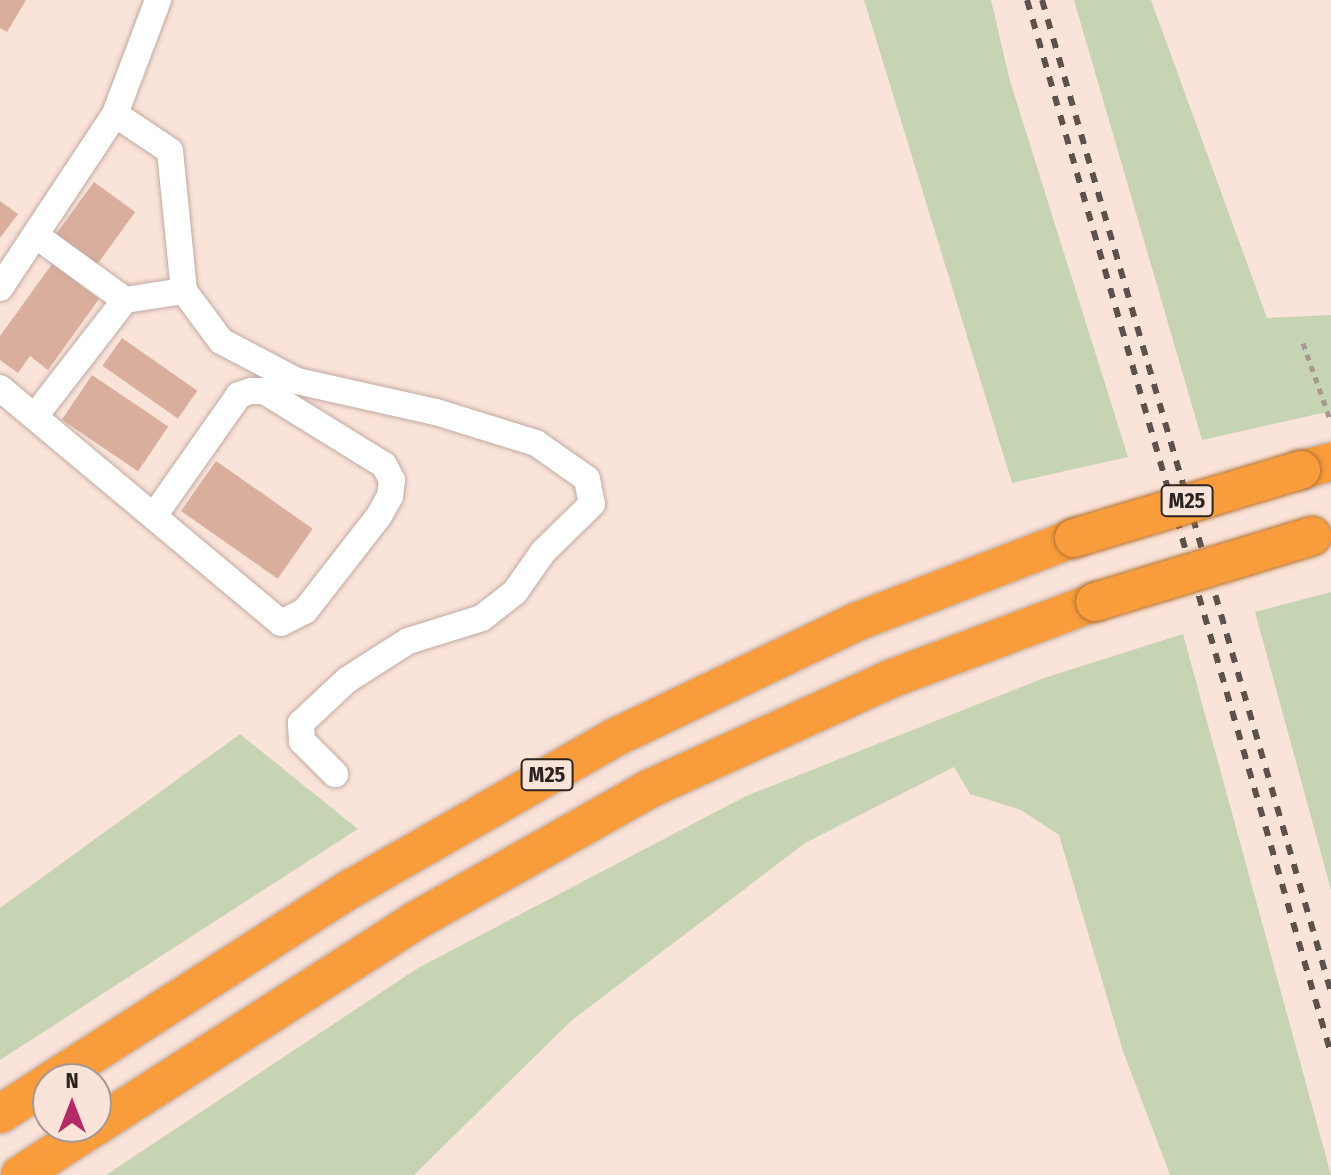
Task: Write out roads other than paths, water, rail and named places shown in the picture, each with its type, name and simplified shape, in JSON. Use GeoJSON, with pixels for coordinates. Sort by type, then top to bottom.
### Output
{"type":"FeatureCollection","features":[{"type":"Feature","properties":{"kind":"highway","name":"M25"},"geometry":{"type":"LineString","coordinates":[[79,1063],[352,888],[614,738],[856,622],[1074,538],[1316,466]]}},
{"type":"Feature","properties":{"kind":"highway","name":"M25"},"geometry":{"type":"LineString","coordinates":[[112,1115],[415,921],[649,789],[890,679],[1095,602],[1322,534]]}},
{"type":"Feature","properties":{"kind":"highway"},"geometry":{"type":"LineString","coordinates":[[0,1114],[32,1093]]}},
{"type":"Feature","properties":{"kind":"highway","name":"M25"},"geometry":{"type":"LineString","coordinates":[[20,1175],[69,1143]]}},
{"type":"Feature","properties":{"kind":"lane"},"geometry":{"type":"LineString","coordinates":[[0,288],[38,237],[115,114],[158,0]]}},
{"type":"Feature","properties":{"kind":"lane"},"geometry":{"type":"LineString","coordinates":[[115,114],[170,151],[184,291],[221,341],[297,381],[436,412],[536,443],[587,479],[592,504],[543,552],[515,592],[482,618],[408,641],[347,680],[301,723],[302,741],[335,774]]}},
{"type":"Feature","properties":{"kind":"lane"},"geometry":{"type":"LineString","coordinates":[[38,237],[125,300]]}},
{"type":"Feature","properties":{"kind":"lane"},"geometry":{"type":"LineString","coordinates":[[35,416],[125,300],[184,291]]}},
{"type":"Feature","properties":{"kind":"lane"},"geometry":{"type":"LineString","coordinates":[[0,388],[156,513],[242,595],[281,623],[305,611],[370,528],[390,496],[392,480],[384,465],[264,391],[251,391],[239,395],[156,513]]}},
{"type":"Feature","properties":{"kind":"railway"},"geometry":{"type":"LineString","coordinates":[[1027,0],[1331,1054]]}},
{"type":"Feature","properties":{"kind":"railway"},"geometry":{"type":"LineString","coordinates":[[1042,0],[1331,992]]}}]}
